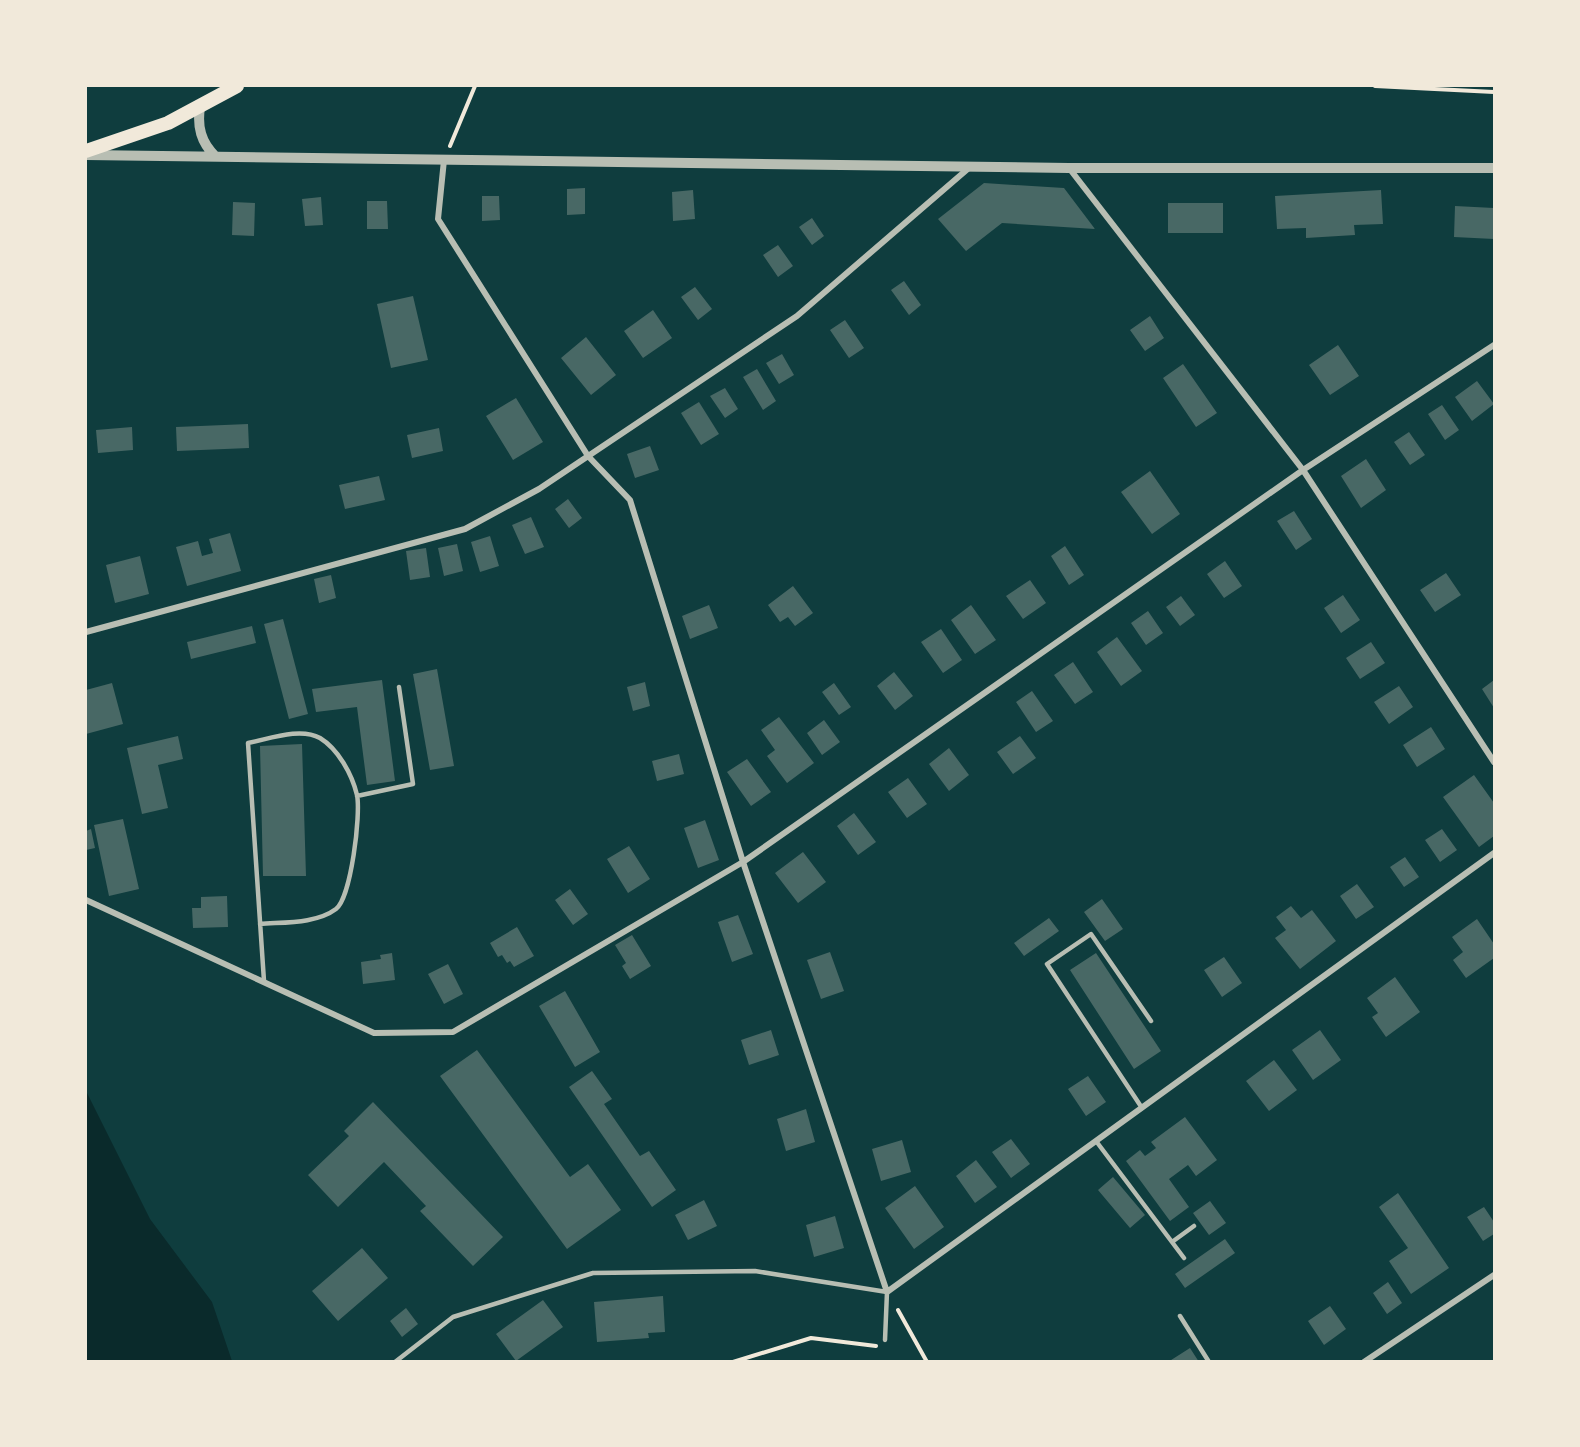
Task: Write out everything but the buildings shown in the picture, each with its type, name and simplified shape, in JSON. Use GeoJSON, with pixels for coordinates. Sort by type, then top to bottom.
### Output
{"type":"FeatureCollection","features":[{"type":"Feature","properties":{"kind":"highway"},"geometry":{"type":"LineString","coordinates":[[86,153],[144,132],[200,107],[237,86]]}},
{"type":"Feature","properties":{"kind":"street"},"geometry":{"type":"LineString","coordinates":[[200,107],[199,129],[202,139],[214,156]]}},
{"type":"Feature","properties":{"kind":"street"},"geometry":{"type":"LineString","coordinates":[[86,153],[1069,168],[1494,168]]}},
{"type":"Feature","properties":{"kind":"street"},"geometry":{"type":"LineString","coordinates":[[444,160],[438,219],[588,456],[630,500],[743,862],[875,1248],[887,1292],[1494,853]]}},
{"type":"Feature","properties":{"kind":"street"},"geometry":{"type":"LineString","coordinates":[[86,632],[465,529],[539,489],[797,316],[973,165]]}},
{"type":"Feature","properties":{"kind":"street"},"geometry":{"type":"LineString","coordinates":[[1069,168],[1303,470],[1494,762]]}},
{"type":"Feature","properties":{"kind":"street"},"geometry":{"type":"LineString","coordinates":[[86,900],[374,1033],[453,1032],[743,862],[1303,470],[1494,345]]}},
{"type":"Feature","properties":{"kind":"street"},"geometry":{"type":"LineString","coordinates":[[1364,1362],[1494,1275]]}},
{"type":"Feature","properties":{"kind":"lane"},"geometry":{"type":"LineString","coordinates":[[357,796],[413,784],[399,687]]}},
{"type":"Feature","properties":{"kind":"lane"},"geometry":{"type":"LineString","coordinates":[[260,924],[301,921],[326,915],[338,908],[347,888],[358,816],[357,796],[338,755],[319,738],[300,733],[248,743],[260,924],[264,981]]}},
{"type":"Feature","properties":{"kind":"lane"},"geometry":{"type":"LineString","coordinates":[[1142,1108],[1047,964],[1090,934],[1151,1021]]}},
{"type":"Feature","properties":{"kind":"lane"},"geometry":{"type":"LineString","coordinates":[[1096,1141],[1184,1258]]}},
{"type":"Feature","properties":{"kind":"lane"},"geometry":{"type":"LineString","coordinates":[[1172,1242],[1194,1226]]}},
{"type":"Feature","properties":{"kind":"lane"},"geometry":{"type":"LineString","coordinates":[[395,1362],[453,1317],[593,1273],[755,1271],[887,1292],[885,1340]]}},
{"type":"Feature","properties":{"kind":"lane"},"geometry":{"type":"LineString","coordinates":[[1180,1316],[1209,1362]]}},
{"type":"Feature","properties":{"kind":"path"},"geometry":{"type":"LineString","coordinates":[[444,160],[475,86]]}},
{"type":"Feature","properties":{"kind":"path"},"geometry":{"type":"LineString","coordinates":[[1375,86],[1494,92]]}},
{"type":"Feature","properties":{"kind":"path"},"geometry":{"type":"LineString","coordinates":[[887,1292],[927,1362]]}},
{"type":"Feature","properties":{"kind":"path"},"geometry":{"type":"LineString","coordinates":[[733,1362],[811,1338],[876,1346]]}},
{"type":"Feature","properties":{"kind":"water"},"geometry":{"type":"Polygon","coordinates":[[[86,1091],[150,1219],[212,1302],[232,1361],[86,1361],[86,1091]]]}}]}
